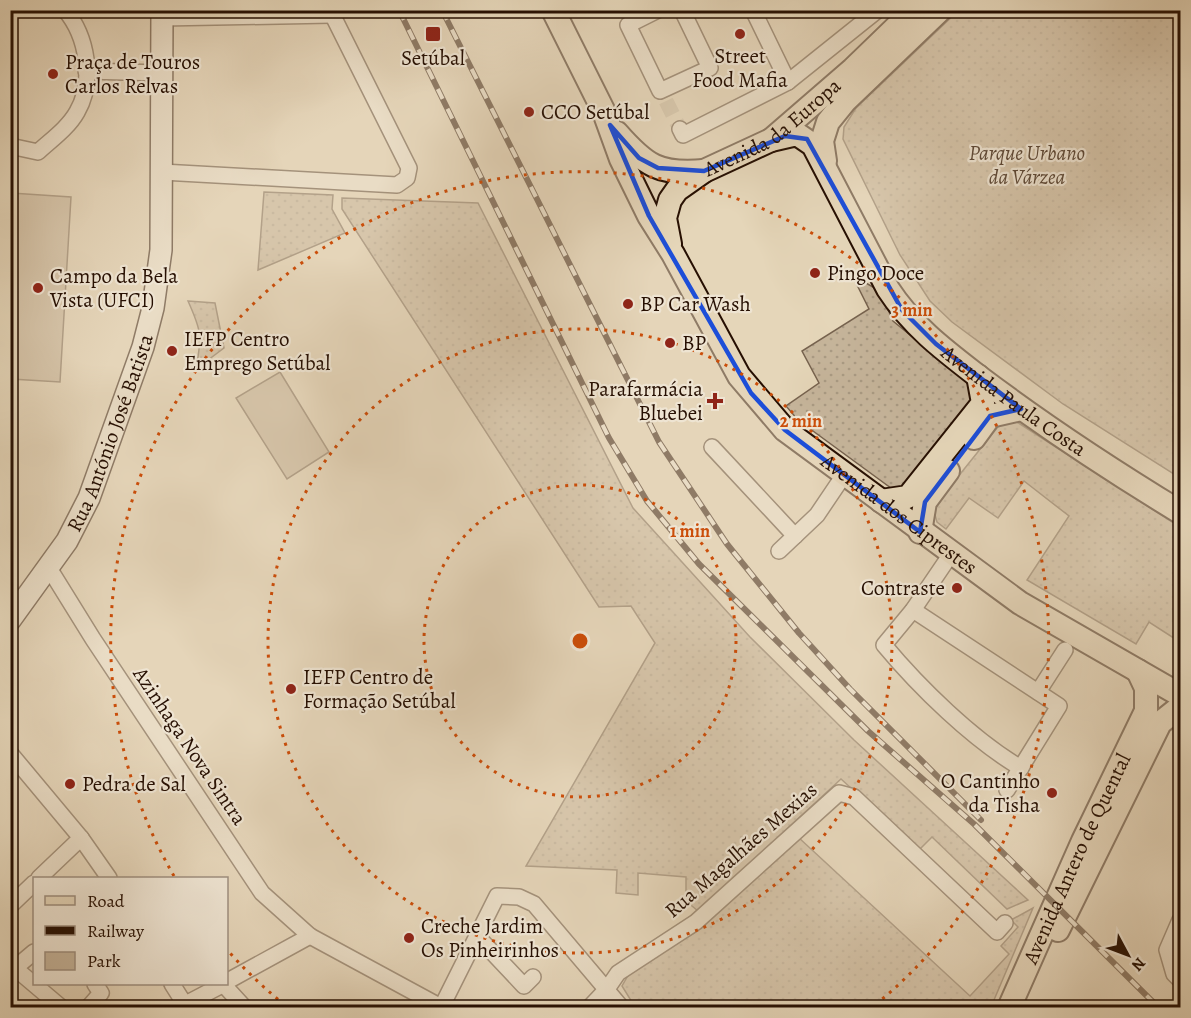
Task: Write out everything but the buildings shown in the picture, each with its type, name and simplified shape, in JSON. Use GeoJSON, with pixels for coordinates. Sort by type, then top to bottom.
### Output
{"type":"FeatureCollection","features":[{"type":"Feature","properties":{"kind":"main road","name":"Avenida dos Ciprestes"},"geometry":{"type":"LineString","coordinates":[[553,10],[610,125],[621,159],[658,234],[673,254],[739,376],[751,393],[785,430],[920,532],[1020,603],[1180,695]]}},
{"type":"Feature","properties":{"kind":"main road","name":"Avenida da Europa"},"geometry":{"type":"LineString","coordinates":[[673,254],[665,218],[670,200],[690,178],[771,140],[853,69],[914,10]]}},
{"type":"Feature","properties":{"kind":"main road","name":"Avenida da Europa"},"geometry":{"type":"LineString","coordinates":[[825,166],[822,141],[828,122],[845,100],[940,10]]}},
{"type":"Feature","properties":{"kind":"main road","name":"Rua António José Batista"},"geometry":{"type":"LineString","coordinates":[[10,620],[67,541],[89,498],[143,347],[153,308],[161,250],[162,14]]}},
{"type":"Feature","properties":{"kind":"main road"},"geometry":{"type":"LineString","coordinates":[[610,125],[639,158],[658,168],[682,173],[704,171]]}},
{"type":"Feature","properties":{"kind":"main road","name":"Avenida Paula Costa"},"geometry":{"type":"LineString","coordinates":[[771,140],[785,136],[803,136],[813,145],[882,279],[902,310],[936,344],[1020,409],[1180,512]]}},
{"type":"Feature","properties":{"kind":"main road"},"geometry":{"type":"LineString","coordinates":[[881,501],[908,497],[983,403],[978,376]]}},
{"type":"Feature","properties":{"kind":"main road"},"geometry":{"type":"LineString","coordinates":[[920,532],[925,502],[990,416],[1020,409]]}},
{"type":"Feature","properties":{"kind":"main road","name":"Avenida Antero de Quental"},"geometry":{"type":"LineString","coordinates":[[1009,1008],[1059,892],[1146,711],[1146,688],[1138,671]]}},
{"type":"Feature","properties":{"kind":"main road","name":"Avenida Antero de Quental"},"geometry":{"type":"LineString","coordinates":[[1026,1008],[1056,934],[1160,723],[1180,707]]}},
{"type":"Feature","properties":{"kind":"street"},"geometry":{"type":"LineString","coordinates":[[658,10],[628,25],[663,96],[710,68],[682,10]]}},
{"type":"Feature","properties":{"kind":"street"},"geometry":{"type":"LineString","coordinates":[[753,10],[788,82]]}},
{"type":"Feature","properties":{"kind":"street"},"geometry":{"type":"LineString","coordinates":[[682,132],[788,82],[878,10]]}},
{"type":"Feature","properties":{"kind":"street"},"geometry":{"type":"LineString","coordinates":[[10,146],[38,152],[63,129],[82,101],[86,71],[81,34],[66,11]]}},
{"type":"Feature","properties":{"kind":"street"},"geometry":{"type":"LineString","coordinates":[[162,14],[331,13],[409,168],[407,178],[397,185],[162,172]]}},
{"type":"Feature","properties":{"kind":"street"},"geometry":{"type":"LineString","coordinates":[[86,71],[162,73]]}},
{"type":"Feature","properties":{"kind":"street"},"geometry":{"type":"LineString","coordinates":[[712,447],[795,536]]}},
{"type":"Feature","properties":{"kind":"street"},"geometry":{"type":"LineString","coordinates":[[780,551],[817,515],[843,475]]}},
{"type":"Feature","properties":{"kind":"street"},"geometry":{"type":"LineString","coordinates":[[951,554],[913,610],[884,645],[992,751],[1020,768]]}},
{"type":"Feature","properties":{"kind":"street","name":"Azinhaga Nova Sintra"},"geometry":{"type":"LineString","coordinates":[[49,568],[93,639],[262,893],[310,936],[457,1008]]}},
{"type":"Feature","properties":{"kind":"street"},"geometry":{"type":"LineString","coordinates":[[913,610],[1059,706],[1007,790]]}},
{"type":"Feature","properties":{"kind":"street"},"geometry":{"type":"LineString","coordinates":[[1038,692],[1065,650]]}},
{"type":"Feature","properties":{"kind":"street"},"geometry":{"type":"LineString","coordinates":[[10,753],[81,838],[108,877]]}},
{"type":"Feature","properties":{"kind":"street","name":"Rua Magalhães Mexias"},"geometry":{"type":"LineString","coordinates":[[607,989],[624,968],[696,922],[839,792],[854,797],[997,932],[1005,923]]}},
{"type":"Feature","properties":{"kind":"street"},"geometry":{"type":"LineString","coordinates":[[41,877],[81,838]]}},
{"type":"Feature","properties":{"kind":"street"},"geometry":{"type":"LineString","coordinates":[[10,906],[33,884]]}},
{"type":"Feature","properties":{"kind":"street"},"geometry":{"type":"LineString","coordinates":[[443,1003],[497,896],[519,897],[534,904],[622,1008]]}},
{"type":"Feature","properties":{"kind":"street"},"geometry":{"type":"LineString","coordinates":[[1180,920],[1167,950],[1174,974],[1180,980]]}},
{"type":"Feature","properties":{"kind":"street"},"geometry":{"type":"LineString","coordinates":[[228,981],[310,936]]}},
{"type":"Feature","properties":{"kind":"street"},"geometry":{"type":"LineString","coordinates":[[477,936],[524,986],[533,977]]}},
{"type":"Feature","properties":{"kind":"street"},"geometry":{"type":"LineString","coordinates":[[33,953],[13,966],[33,983]]}},
{"type":"Feature","properties":{"kind":"street"},"geometry":{"type":"LineString","coordinates":[[35,985],[62,1008]]}},
{"type":"Feature","properties":{"kind":"street"},"geometry":{"type":"LineString","coordinates":[[88,1008],[101,993],[96,985]]}},
{"type":"Feature","properties":{"kind":"street"},"geometry":{"type":"LineString","coordinates":[[172,985],[181,1005],[220,985]]}},
{"type":"Feature","properties":{"kind":"street"},"geometry":{"type":"LineString","coordinates":[[226,985],[245,1008]]}},
{"type":"Feature","properties":{"kind":"street"},"geometry":{"type":"LineString","coordinates":[[589,1008],[607,989]]}},
{"type":"Feature","properties":{"kind":"highlighted area"},"geometry":{"type":"Polygon","coordinates":[[[610,125],[639,158],[658,168],[704,171],[785,136],[807,139],[902,310],[936,344],[1021,409],[990,416],[925,502],[920,532],[785,430],[751,393],[649,216],[610,125]]]}},
{"type":"Feature","properties":{"kind":"green space","name":"Parque Urbano da Várzea"},"geometry":{"type":"Polygon","coordinates":[[[958,11],[1180,11],[1180,478],[1063,404],[952,322],[930,301],[900,255],[843,139],[844,127],[856,108],[958,11]]]}},
{"type":"Feature","properties":{"kind":"green space"},"geometry":{"type":"Polygon","coordinates":[[[264,192],[333,195],[332,209],[345,233],[258,270],[264,192]]]}},
{"type":"Feature","properties":{"kind":"green space","name":"Campo da Bela Vista (UFCI)"},"geometry":{"type":"Polygon","coordinates":[[[11,193],[71,197],[60,382],[11,379],[11,193]]]}},
{"type":"Feature","properties":{"kind":"green space"},"geometry":{"type":"Polygon","coordinates":[[[342,198],[478,203],[633,508],[750,637],[854,740],[1028,900],[1007,909],[932,837],[919,850],[841,779],[698,911],[686,901],[686,877],[638,873],[638,895],[616,893],[617,870],[526,866],[655,643],[631,606],[599,607],[342,209],[342,198]]]}},
{"type":"Feature","properties":{"kind":"green space"},"geometry":{"type":"Polygon","coordinates":[[[852,275],[880,291],[893,321],[974,387],[975,404],[910,488],[895,491],[798,420],[786,406],[819,383],[802,351],[869,309],[852,275]]]}},
{"type":"Feature","properties":{"kind":"green space"},"geometry":{"type":"Polygon","coordinates":[[[188,301],[215,303],[224,348],[196,369],[200,334],[188,301]]]}},
{"type":"Feature","properties":{"kind":"green space"},"geometry":{"type":"Polygon","coordinates":[[[280,372],[329,452],[287,479],[236,398],[280,372]]]}},
{"type":"Feature","properties":{"kind":"green space"},"geometry":{"type":"Polygon","coordinates":[[[1017,422],[1180,527],[1180,642],[1149,622],[1136,644],[1027,580],[1069,516],[1024,481],[998,518],[969,498],[946,529],[937,522],[933,508],[1001,423],[1017,422]]]}},
{"type":"Feature","properties":{"kind":"green space"},"geometry":{"type":"Polygon","coordinates":[[[798,837],[970,996],[1009,954],[1001,946],[1018,927],[1011,920],[1033,908],[991,1007],[784,1008],[774,1003],[772,1008],[635,1007],[622,986],[630,972],[696,932],[798,837]]]}},
{"type":"Feature","properties":{"kind":"tunnel"},"geometry":{"type":"LineString","coordinates":[[666,101],[680,129]]}},
{"type":"Feature","properties":{"kind":"railway"},"geometry":{"type":"LineString","coordinates":[[399,10],[609,438],[647,501],[699,564],[868,731],[974,824],[1159,1008]]}},
{"type":"Feature","properties":{"kind":"railway"},"geometry":{"type":"LineString","coordinates":[[442,10],[659,442],[727,544],[799,633],[850,689],[981,820]]}},
{"type":"Feature","properties":{"kind":"place","name":"Setúbal"},"geometry":{"type":"Point","coordinates":[433,34]}},
{"type":"Feature","properties":{"kind":"place","name":"Street Food Mafia"},"geometry":{"type":"Point","coordinates":[740,34]}},
{"type":"Feature","properties":{"kind":"place","name":"Praça de Touros Carlos Relvas"},"geometry":{"type":"Point","coordinates":[53,74]}},
{"type":"Feature","properties":{"kind":"place","name":"CCO Setúbal"},"geometry":{"type":"Point","coordinates":[529,112]}},
{"type":"Feature","properties":{"kind":"place","name":"Pingo Doce"},"geometry":{"type":"Point","coordinates":[815,273]}},
{"type":"Feature","properties":{"kind":"place","name":"Campo da Bela Vista (UFCI)"},"geometry":{"type":"Point","coordinates":[38,288]}},
{"type":"Feature","properties":{"kind":"place","name":"BP Car Wash"},"geometry":{"type":"Point","coordinates":[628,304]}},
{"type":"Feature","properties":{"kind":"place","name":"BP"},"geometry":{"type":"Point","coordinates":[670,343]}},
{"type":"Feature","properties":{"kind":"place","name":"IEFP Centro Emprego Setúbal"},"geometry":{"type":"Point","coordinates":[172,351]}},
{"type":"Feature","properties":{"kind":"place","name":"Parafarmácia Bluebei"},"geometry":{"type":"Point","coordinates":[715,401]}},
{"type":"Feature","properties":{"kind":"place","name":"Contraste"},"geometry":{"type":"Point","coordinates":[957,588]}},
{"type":"Feature","properties":{"kind":"place","name":"IEFP Centro de Formação Setúbal"},"geometry":{"type":"Point","coordinates":[291,689]}},
{"type":"Feature","properties":{"kind":"place","name":"Pedra de Sal"},"geometry":{"type":"Point","coordinates":[70,784]}},
{"type":"Feature","properties":{"kind":"place","name":"O Cantinho da Tisha"},"geometry":{"type":"Point","coordinates":[1052,793]}},
{"type":"Feature","properties":{"kind":"place","name":"Creche Jardim Os Pinheirinhos"},"geometry":{"type":"Point","coordinates":[409,938]}}]}
